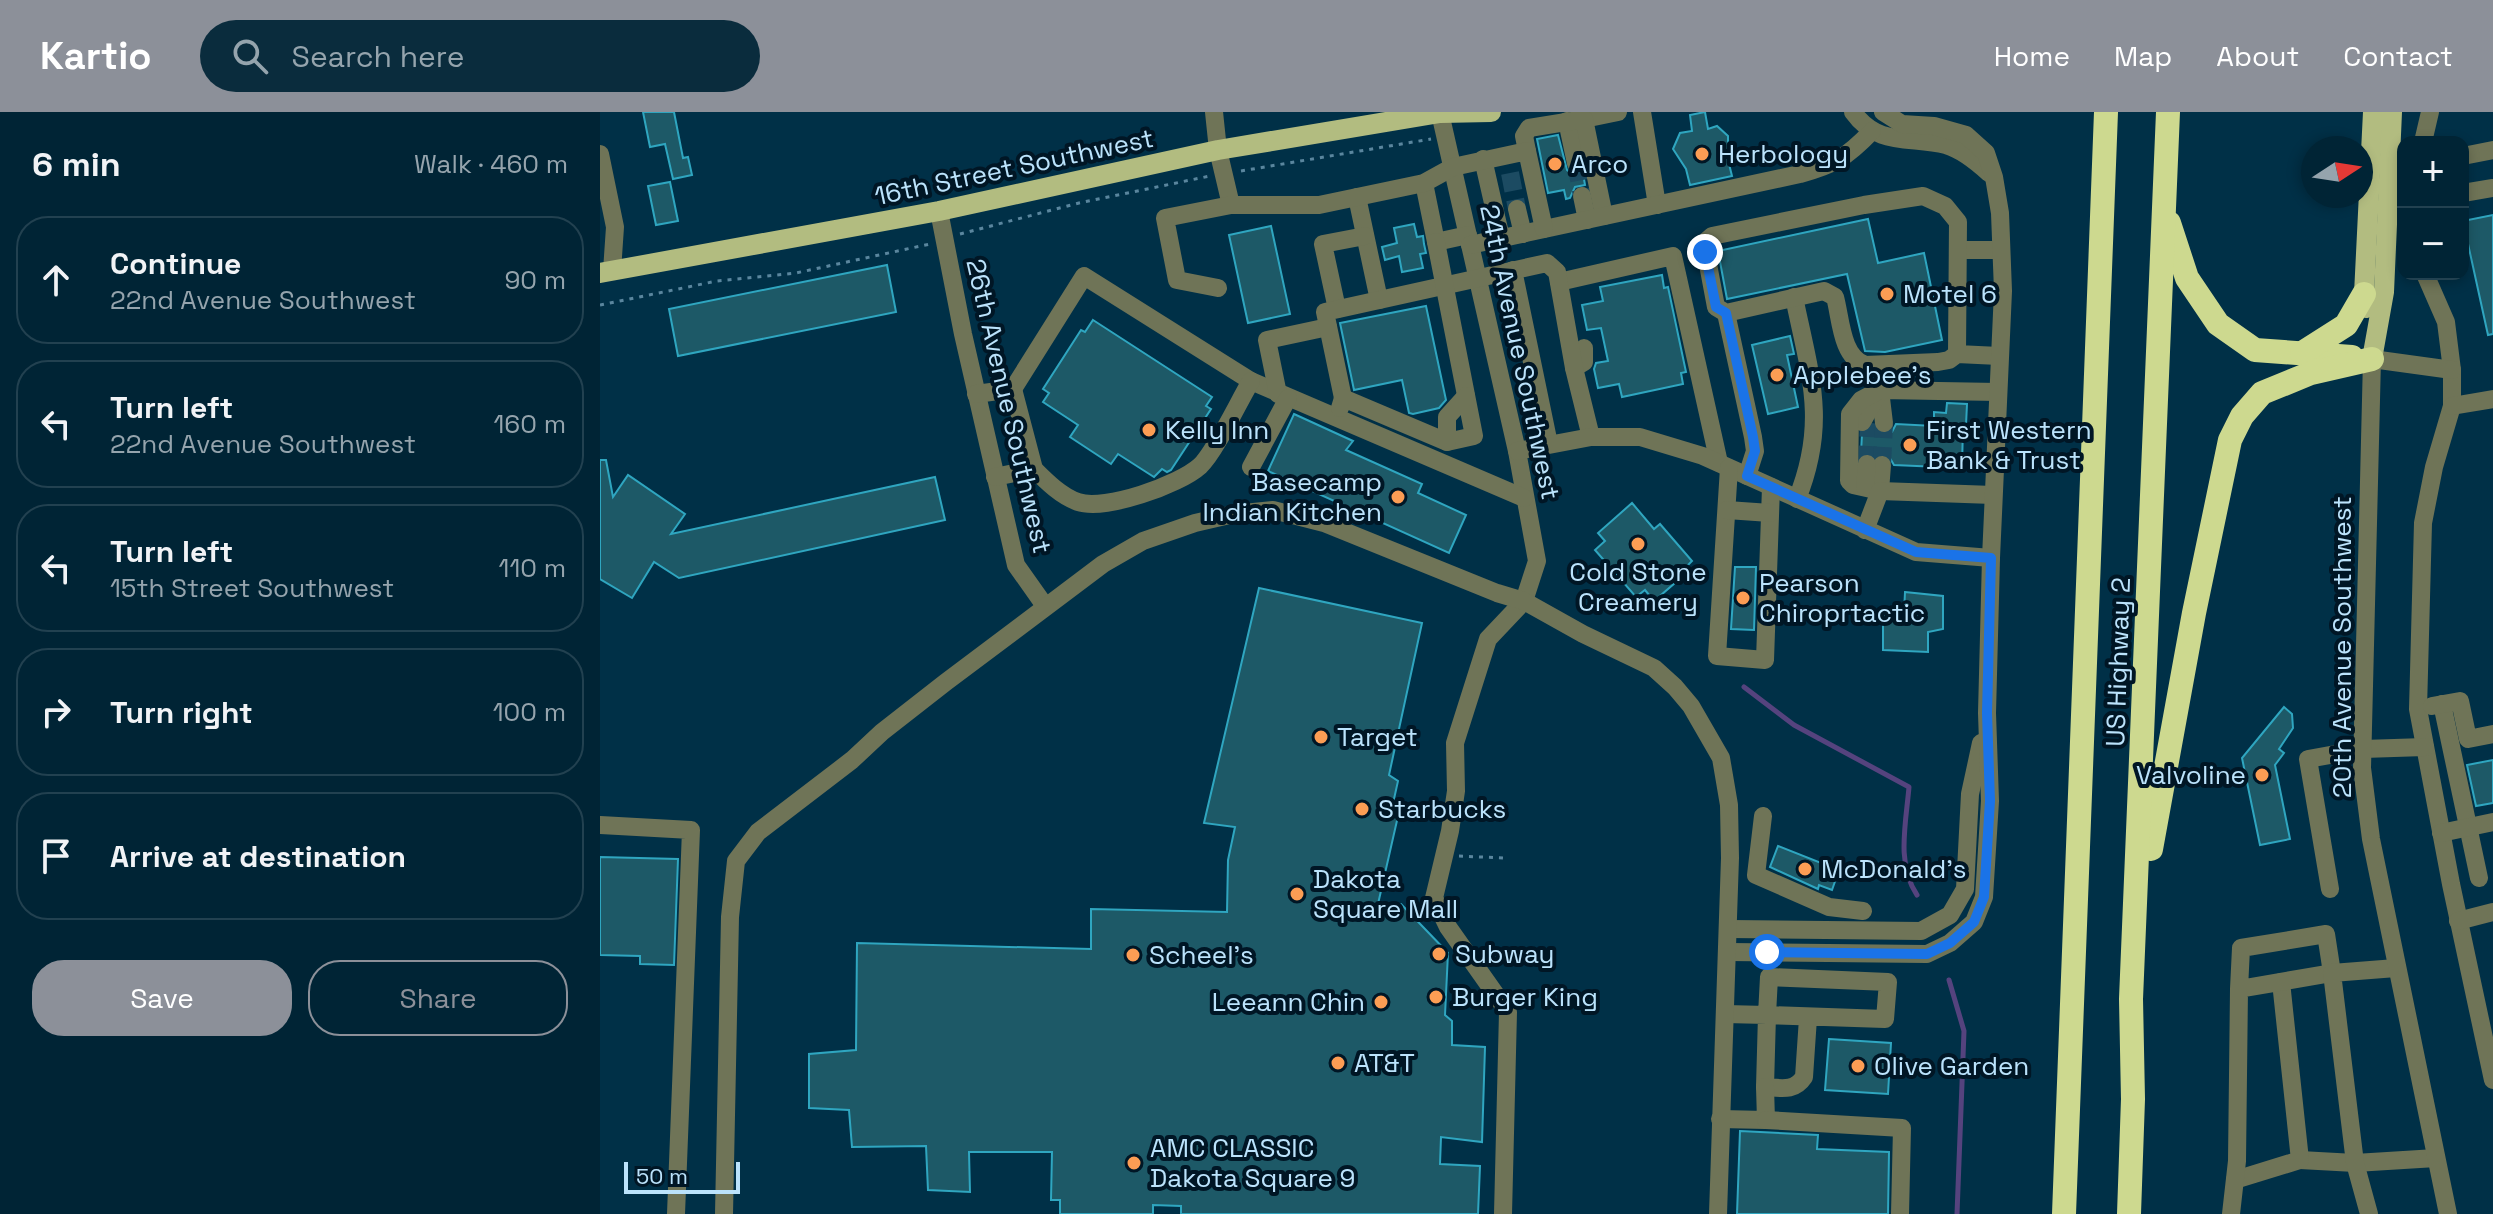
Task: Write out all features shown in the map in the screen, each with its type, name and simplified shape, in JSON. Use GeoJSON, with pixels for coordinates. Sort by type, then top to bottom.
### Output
{"type":"FeatureCollection","features":[{"type":"Feature","properties":{"kind":"highway","name":"US Highway 2"},"geometry":{"type":"LineString","coordinates":[[2064,1214],[2106,112]]}},
{"type":"Feature","properties":{"kind":"highway","name":"US Highway 2"},"geometry":{"type":"LineString","coordinates":[[2129,1214],[2133,1099],[2131,999],[2168,112]]}},
{"type":"Feature","properties":{"kind":"highway"},"geometry":{"type":"LineString","coordinates":[[2165,209],[2187,278],[2218,324],[2255,350],[2372,359]]}},
{"type":"Feature","properties":{"kind":"highway"},"geometry":{"type":"LineString","coordinates":[[2302,353],[2346,325],[2364,294]]}},
{"type":"Feature","properties":{"kind":"highway"},"geometry":{"type":"LineString","coordinates":[[2131,999],[2156,812],[2230,440],[2242,416],[2262,393],[2311,373],[2372,359]]}},
{"type":"Feature","properties":{"kind":"main road","name":"16th Street Southwest"},"geometry":{"type":"LineString","coordinates":[[606,272],[939,211],[1218,150],[1441,113],[1491,112]]}},
{"type":"Feature","properties":{"kind":"main road","name":"20th Avenue Southwest"},"geometry":{"type":"LineString","coordinates":[[2372,359],[2364,294],[2373,112]]}},
{"type":"Feature","properties":{"kind":"main road","name":"20th Avenue Southwest"},"geometry":{"type":"LineString","coordinates":[[2372,359],[2384,292],[2392,112]]}},
{"type":"Feature","properties":{"kind":"street"},"geometry":{"type":"LineString","coordinates":[[1214,112],[1218,150],[1231,205]]}},
{"type":"Feature","properties":{"kind":"street"},"geometry":{"type":"LineString","coordinates":[[1544,229],[1524,136],[1529,128],[1618,112]]}},
{"type":"Feature","properties":{"kind":"street"},"geometry":{"type":"LineString","coordinates":[[1642,112],[1657,205]]}},
{"type":"Feature","properties":{"kind":"street"},"geometry":{"type":"LineString","coordinates":[[1853,112],[1872,131],[1896,139],[1948,145],[1973,158],[1994,177]]}},
{"type":"Feature","properties":{"kind":"street"},"geometry":{"type":"LineString","coordinates":[[1728,952],[1927,954],[1950,943],[1974,922],[1984,897],[1990,801],[1987,713],[1991,558],[2003,291],[2000,213],[1986,153],[1966,135],[1934,126],[1902,124],[1883,112]]}},
{"type":"Feature","properties":{"kind":"street"},"geometry":{"type":"LineString","coordinates":[[2424,136],[2430,112]]}},
{"type":"Feature","properties":{"kind":"street","name":"24th Avenue Southwest"},"geometry":{"type":"LineString","coordinates":[[1441,113],[1517,451],[1537,561],[1524,601]]}},
{"type":"Feature","properties":{"kind":"street"},"geometry":{"type":"LineString","coordinates":[[1575,120],[1576,163]]}},
{"type":"Feature","properties":{"kind":"street"},"geometry":{"type":"LineString","coordinates":[[1575,120],[1595,218]]}},
{"type":"Feature","properties":{"kind":"street"},"geometry":{"type":"LineString","coordinates":[[1436,242],[1523,234],[1826,166],[1848,155],[1872,131]]}},
{"type":"Feature","properties":{"kind":"street"},"geometry":{"type":"LineString","coordinates":[[2469,155],[2493,150]]}},
{"type":"Feature","properties":{"kind":"street"},"geometry":{"type":"LineString","coordinates":[[1218,288],[1177,280],[1165,218],[1231,205],[1319,205],[1424,183],[1453,167],[1483,159],[1508,164],[1527,151]]}},
{"type":"Feature","properties":{"kind":"street"},"geometry":{"type":"LineString","coordinates":[[600,154],[615,227],[606,272]]}},
{"type":"Feature","properties":{"kind":"street"},"geometry":{"type":"LineString","coordinates":[[1483,159],[1501,238]]}},
{"type":"Feature","properties":{"kind":"street"},"geometry":{"type":"LineString","coordinates":[[1343,398],[1447,442],[1474,436],[1424,183]]}},
{"type":"Feature","properties":{"kind":"street"},"geometry":{"type":"LineString","coordinates":[[2469,192],[2493,188]]}},
{"type":"Feature","properties":{"kind":"street"},"geometry":{"type":"LineString","coordinates":[[1582,196],[1595,218]]}},
{"type":"Feature","properties":{"kind":"street"},"geometry":{"type":"LineString","coordinates":[[1957,354],[1958,222],[1945,206],[1923,196],[1712,236],[1704,243],[1716,307],[1726,313],[1824,291],[1835,297],[1848,353],[1855,361],[1865,365],[1938,362],[1949,360],[1957,354],[1999,356]]}},
{"type":"Feature","properties":{"kind":"street"},"geometry":{"type":"LineString","coordinates":[[1357,197],[1379,300]]}},
{"type":"Feature","properties":{"kind":"street"},"geometry":{"type":"LineString","coordinates":[[1517,209],[1523,234]]}},
{"type":"Feature","properties":{"kind":"street","name":"26th Avenue Southwest"},"geometry":{"type":"LineString","coordinates":[[939,211],[976,394],[1016,565],[1045,606]]}},
{"type":"Feature","properties":{"kind":"street"},"geometry":{"type":"LineString","coordinates":[[600,233],[606,272]]}},
{"type":"Feature","properties":{"kind":"street"},"geometry":{"type":"LineString","coordinates":[[1337,419],[1343,398],[1323,244],[1365,236]]}},
{"type":"Feature","properties":{"kind":"street"},"geometry":{"type":"LineString","coordinates":[[1960,250],[2001,250]]}},
{"type":"Feature","properties":{"kind":"street"},"geometry":{"type":"LineString","coordinates":[[1559,282],[1673,256],[1732,469],[1717,656],[1765,660],[1771,487]]}},
{"type":"Feature","properties":{"kind":"street"},"geometry":{"type":"LineString","coordinates":[[1251,467],[1283,396],[1267,340],[1379,300],[1547,263],[1557,272],[1577,334],[1584,362],[1574,368]]}},
{"type":"Feature","properties":{"kind":"street"},"geometry":{"type":"LineString","coordinates":[[1513,270],[1549,444]]}},
{"type":"Feature","properties":{"kind":"street"},"geometry":{"type":"LineString","coordinates":[[1251,381],[1202,464],[1183,479],[1156,491],[1111,502],[1080,503],[1057,491],[1034,469],[1013,389],[1084,276],[1251,381],[1524,498]]}},
{"type":"Feature","properties":{"kind":"street"},"geometry":{"type":"LineString","coordinates":[[2428,280],[2446,322],[2452,370],[2452,406],[2434,467],[2423,523],[2418,709],[2458,921],[2486,1025],[2493,1080]]}},
{"type":"Feature","properties":{"kind":"street"},"geometry":{"type":"LineString","coordinates":[[1794,297],[1814,397],[1815,420],[1809,469],[1797,499]]}},
{"type":"Feature","properties":{"kind":"street"},"geometry":{"type":"LineString","coordinates":[[1726,313],[1755,451],[1732,469]]}},
{"type":"Feature","properties":{"kind":"street"},"geometry":{"type":"LineString","coordinates":[[1577,334],[1574,368],[1591,437]]}},
{"type":"Feature","properties":{"kind":"street"},"geometry":{"type":"LineString","coordinates":[[2372,359],[2452,370]]}},
{"type":"Feature","properties":{"kind":"street","name":"20th Avenue Southwest"},"geometry":{"type":"LineString","coordinates":[[2372,359],[2362,768],[2371,839],[2448,1214]]}},
{"type":"Feature","properties":{"kind":"street"},"geometry":{"type":"LineString","coordinates":[[976,394],[1013,389]]}},
{"type":"Feature","properties":{"kind":"street"},"geometry":{"type":"LineString","coordinates":[[1993,495],[1868,488],[1849,481],[1850,414],[1861,400],[1880,390],[1998,392]]}},
{"type":"Feature","properties":{"kind":"street"},"geometry":{"type":"LineString","coordinates":[[1873,423],[1880,390]]}},
{"type":"Feature","properties":{"kind":"street"},"geometry":{"type":"LineString","coordinates":[[1447,442],[1447,417],[1466,396]]}},
{"type":"Feature","properties":{"kind":"street"},"geometry":{"type":"LineString","coordinates":[[2452,406],[2493,399]]}},
{"type":"Feature","properties":{"kind":"street"},"geometry":{"type":"LineString","coordinates":[[1517,451],[1591,437],[1640,437],[1702,455],[1916,552],[1991,558]]}},
{"type":"Feature","properties":{"kind":"street"},"geometry":{"type":"LineString","coordinates":[[1865,530],[1871,464]]}},
{"type":"Feature","properties":{"kind":"street"},"geometry":{"type":"LineString","coordinates":[[995,477],[1034,469]]}},
{"type":"Feature","properties":{"kind":"street"},"geometry":{"type":"LineString","coordinates":[[724,1214],[730,917],[736,861],[758,832],[869,747],[882,732],[1103,564],[1143,541],[1208,520],[1273,510],[1324,523],[1524,601],[1654,668],[1691,706],[1721,758],[1730,818],[1718,1214]]}},
{"type":"Feature","properties":{"kind":"street"},"geometry":{"type":"LineString","coordinates":[[1727,510],[1770,513]]}},
{"type":"Feature","properties":{"kind":"street"},"geometry":{"type":"LineString","coordinates":[[1503,1214],[1508,1012],[1448,927],[1434,898],[1456,791],[1455,743],[1488,639],[1524,601]]}},
{"type":"Feature","properties":{"kind":"street"},"geometry":{"type":"LineString","coordinates":[[2418,709],[2451,703]]}},
{"type":"Feature","properties":{"kind":"street"},"geometry":{"type":"LineString","coordinates":[[2451,703],[2468,739],[2493,734]]}},
{"type":"Feature","properties":{"kind":"street"},"geometry":{"type":"LineString","coordinates":[[2451,703],[2468,828],[2486,876],[2451,884]]}},
{"type":"Feature","properties":{"kind":"street"},"geometry":{"type":"LineString","coordinates":[[1729,929],[1921,931],[1950,915],[1965,889],[1970,794],[1987,713]]}},
{"type":"Feature","properties":{"kind":"street"},"geometry":{"type":"LineString","coordinates":[[2330,889],[2308,759],[2363,749],[2425,747]]}},
{"type":"Feature","properties":{"kind":"street"},"geometry":{"type":"LineString","coordinates":[[1763,816],[1756,875],[1829,907],[1863,911]]}},
{"type":"Feature","properties":{"kind":"street"},"geometry":{"type":"LineString","coordinates":[[2441,833],[2493,822]]}},
{"type":"Feature","properties":{"kind":"street"},"geometry":{"type":"LineString","coordinates":[[600,825],[691,830],[676,1214]]}},
{"type":"Feature","properties":{"kind":"street"},"geometry":{"type":"LineString","coordinates":[[2458,921],[2493,913]]}},
{"type":"Feature","properties":{"kind":"street"},"geometry":{"type":"LineString","coordinates":[[2231,1214],[2235,1180],[2241,948],[2326,934],[2355,1163],[2369,1214]]}},
{"type":"Feature","properties":{"kind":"street"},"geometry":{"type":"LineString","coordinates":[[2239,989],[2332,973],[2396,968]]}},
{"type":"Feature","properties":{"kind":"street"},"geometry":{"type":"LineString","coordinates":[[1725,1014],[1767,1015],[1808,1018],[1885,1019],[1888,982],[1769,977],[1767,1015],[1765,1087],[1766,1120]]}},
{"type":"Feature","properties":{"kind":"street"},"geometry":{"type":"LineString","coordinates":[[2281,982],[2300,1160]]}},
{"type":"Feature","properties":{"kind":"street"},"geometry":{"type":"LineString","coordinates":[[1765,1087],[1790,1089],[1799,1085],[1804,1077],[1808,1018]]}},
{"type":"Feature","properties":{"kind":"street"},"geometry":{"type":"LineString","coordinates":[[1720,1119],[1902,1128],[1900,1214]]}},
{"type":"Feature","properties":{"kind":"street"},"geometry":{"type":"LineString","coordinates":[[2235,1180],[2300,1160],[2355,1163],[2436,1158]]}},
{"type":"Feature","properties":{"kind":"path"},"geometry":{"type":"LineString","coordinates":[[600,305],[717,281],[796,273],[923,247],[975,229],[1079,203],[1224,174],[1417,142]]}},
{"type":"Feature","properties":{"kind":"path"},"geometry":{"type":"LineString","coordinates":[[1444,855],[1503,858]]}},
{"type":"Feature","properties":{"kind":"building"},"geometry":{"type":"Polygon","coordinates":[[[643,112],[674,112],[683,158],[688,157],[692,175],[673,179],[665,144],[650,147],[643,112]]]}},
{"type":"Feature","properties":{"kind":"building","name":"Herbology"},"geometry":{"type":"Polygon","coordinates":[[[1705,112],[1708,129],[1717,126],[1728,136],[1732,176],[1690,185],[1686,169],[1673,149],[1680,133],[1692,131],[1690,115],[1705,112]]]}},
{"type":"Feature","properties":{"kind":"building","name":"Arco"},"geometry":{"type":"Polygon","coordinates":[[[1558,135],[1567,170],[1573,175],[1583,173],[1585,185],[1575,187],[1570,198],[1566,199],[1564,190],[1548,193],[1537,139],[1558,135]]]}},
{"type":"Feature","properties":{"kind":"building"},"geometry":{"type":"Polygon","coordinates":[[[670,182],[678,221],[656,225],[648,186],[670,182]]]}},
{"type":"Feature","properties":{"kind":"building"},"geometry":{"type":"Polygon","coordinates":[[[2493,215],[2493,334],[2488,335],[2469,248],[2469,220],[2493,215]]]}},
{"type":"Feature","properties":{"kind":"building"},"geometry":{"type":"Polygon","coordinates":[[[1868,219],[1878,263],[1924,253],[1942,340],[1885,352],[1865,351],[1847,274],[1727,299],[1718,251],[1868,219]]]}},
{"type":"Feature","properties":{"kind":"building"},"geometry":{"type":"Polygon","coordinates":[[[1414,224],[1417,237],[1423,236],[1426,253],[1420,254],[1423,268],[1402,272],[1399,256],[1385,260],[1382,247],[1397,243],[1394,228],[1414,224]]]}},
{"type":"Feature","properties":{"kind":"building"},"geometry":{"type":"Polygon","coordinates":[[[1271,226],[1290,314],[1248,323],[1229,235],[1271,226]]]}},
{"type":"Feature","properties":{"kind":"building"},"geometry":{"type":"Polygon","coordinates":[[[887,265],[896,312],[678,356],[669,309],[887,265]]]}},
{"type":"Feature","properties":{"kind":"building"},"geometry":{"type":"Polygon","coordinates":[[[1662,275],[1664,288],[1668,287],[1686,372],[1681,373],[1683,384],[1622,397],[1619,384],[1598,388],[1594,369],[1596,363],[1608,361],[1601,328],[1587,330],[1582,305],[1603,301],[1600,287],[1662,275]]]}},
{"type":"Feature","properties":{"kind":"building"},"geometry":{"type":"Polygon","coordinates":[[[1426,306],[1446,400],[1439,408],[1413,414],[1409,413],[1402,380],[1354,390],[1340,323],[1426,306]]]}},
{"type":"Feature","properties":{"kind":"building"},"geometry":{"type":"Polygon","coordinates":[[[1093,320],[1212,397],[1206,406],[1211,409],[1171,470],[1167,472],[1162,469],[1154,477],[1118,454],[1111,464],[1070,437],[1078,425],[1043,402],[1049,393],[1043,389],[1081,330],[1085,332],[1093,320]]]}},
{"type":"Feature","properties":{"kind":"building"},"geometry":{"type":"Polygon","coordinates":[[[1790,336],[1794,354],[1787,355],[1798,407],[1768,414],[1752,345],[1790,336]]]}},
{"type":"Feature","properties":{"kind":"building","name":"First Western Bank & Trust"},"geometry":{"type":"Polygon","coordinates":[[[1947,403],[1967,404],[1962,468],[1894,465],[1888,455],[1861,453],[1862,434],[1873,427],[1879,434],[1885,435],[1892,432],[1896,424],[1934,426],[1934,412],[1946,413],[1947,403]]]}},
{"type":"Feature","properties":{"kind":"building"},"geometry":{"type":"Polygon","coordinates":[[[1294,414],[1353,441],[1346,450],[1422,484],[1418,493],[1466,515],[1449,553],[1268,471],[1294,414]]]}},
{"type":"Feature","properties":{"kind":"building"},"geometry":{"type":"Polygon","coordinates":[[[600,460],[606,460],[613,497],[628,475],[685,514],[671,534],[935,477],[945,520],[679,578],[654,562],[632,598],[600,579],[600,460]]]}},
{"type":"Feature","properties":{"kind":"building"},"geometry":{"type":"Polygon","coordinates":[[[1632,503],[1654,529],[1660,524],[1692,561],[1687,566],[1690,570],[1654,601],[1645,590],[1636,597],[1595,550],[1605,541],[1598,533],[1632,503]]]}},
{"type":"Feature","properties":{"kind":"building","name":"Pearson Chiroprtactic"},"geometry":{"type":"Polygon","coordinates":[[[1735,567],[1756,567],[1754,630],[1731,629],[1735,567]]]}},
{"type":"Feature","properties":{"kind":"building","name":"Dakota Square Mall"},"geometry":{"type":"Polygon","coordinates":[[[1259,588],[1422,623],[1389,775],[1398,781],[1394,799],[1401,803],[1378,904],[1401,904],[1448,953],[1445,1015],[1452,1021],[1452,1045],[1485,1047],[1482,1142],[1441,1137],[1440,1164],[1480,1166],[1478,1214],[1181,1214],[1181,1206],[1153,1205],[1153,1214],[1060,1214],[1060,1200],[1051,1200],[1052,1152],[969,1152],[970,1192],[928,1190],[926,1146],[852,1147],[849,1110],[809,1108],[809,1054],[856,1050],[857,943],[1091,949],[1091,909],[1227,912],[1228,860],[1235,827],[1204,823],[1259,588]]]}},
{"type":"Feature","properties":{"kind":"building"},"geometry":{"type":"Polygon","coordinates":[[[1905,592],[1943,596],[1943,629],[1928,632],[1928,652],[1883,650],[1883,612],[1904,613],[1905,592]]]}},
{"type":"Feature","properties":{"kind":"building"},"geometry":{"type":"Polygon","coordinates":[[[2284,707],[2292,714],[2293,728],[2279,749],[2284,753],[2275,765],[2290,839],[2260,845],[2242,758],[2284,707]]]}},
{"type":"Feature","properties":{"kind":"building"},"geometry":{"type":"Polygon","coordinates":[[[2493,760],[2493,803],[2476,806],[2467,765],[2493,760]]]}},
{"type":"Feature","properties":{"kind":"building","name":"McDonald's"},"geometry":{"type":"Polygon","coordinates":[[[1778,846],[1839,870],[1832,890],[1819,885],[1818,889],[1770,867],[1778,846]]]}},
{"type":"Feature","properties":{"kind":"building"},"geometry":{"type":"Polygon","coordinates":[[[600,857],[678,859],[674,965],[640,964],[640,956],[600,955],[600,857]]]}},
{"type":"Feature","properties":{"kind":"building","name":"Olive Garden"},"geometry":{"type":"Polygon","coordinates":[[[1829,1039],[1891,1043],[1888,1094],[1825,1090],[1829,1039]]]}},
{"type":"Feature","properties":{"kind":"building"},"geometry":{"type":"Polygon","coordinates":[[[1740,1131],[1818,1135],[1817,1149],[1889,1152],[1888,1214],[1737,1214],[1740,1131]]]}},
{"type":"Feature","properties":{"kind":"waterway"},"geometry":{"type":"LineString","coordinates":[[1744,687],[1794,725],[1909,787],[1904,857],[1917,895]]}},
{"type":"Feature","properties":{"kind":"waterway"},"geometry":{"type":"LineString","coordinates":[[1949,980],[1964,1031],[1957,1214]]}},
{"type":"Feature","properties":{"kind":"tunnel"},"geometry":{"type":"LineString","coordinates":[[1576,163],[1582,196]]}},
{"type":"Feature","properties":{"kind":"tunnel"},"geometry":{"type":"LineString","coordinates":[[1510,173],[1517,209]]}},
{"type":"Feature","properties":{"kind":"tunnel"},"geometry":{"type":"LineString","coordinates":[[1867,464],[1869,423]]}},
{"type":"Feature","properties":{"kind":"tunnel"},"geometry":{"type":"LineString","coordinates":[[1882,465],[1884,423]]}},
{"type":"Feature","properties":{"kind":"place","name":"Herbology"},"geometry":{"type":"Point","coordinates":[1702,154]}},
{"type":"Feature","properties":{"kind":"place","name":"Arco"},"geometry":{"type":"Point","coordinates":[1555,164]}},
{"type":"Feature","properties":{"kind":"place","name":"Motel 6"},"geometry":{"type":"Point","coordinates":[1887,294]}},
{"type":"Feature","properties":{"kind":"place","name":"Applebee's"},"geometry":{"type":"Point","coordinates":[1777,375]}},
{"type":"Feature","properties":{"kind":"place","name":"Kelly Inn"},"geometry":{"type":"Point","coordinates":[1149,430]}},
{"type":"Feature","properties":{"kind":"place","name":"First Western Bank & Trust"},"geometry":{"type":"Point","coordinates":[1910,445]}},
{"type":"Feature","properties":{"kind":"place","name":"Basecamp Indian Kitchen"},"geometry":{"type":"Point","coordinates":[1398,497]}},
{"type":"Feature","properties":{"kind":"place","name":"Cold Stone Creamery"},"geometry":{"type":"Point","coordinates":[1638,544]}},
{"type":"Feature","properties":{"kind":"place","name":"Pearson Chiroprtactic"},"geometry":{"type":"Point","coordinates":[1743,598]}},
{"type":"Feature","properties":{"kind":"place","name":"Target"},"geometry":{"type":"Point","coordinates":[1321,737]}},
{"type":"Feature","properties":{"kind":"place","name":"Valvoline"},"geometry":{"type":"Point","coordinates":[2262,775]}},
{"type":"Feature","properties":{"kind":"place","name":"Starbucks"},"geometry":{"type":"Point","coordinates":[1362,809]}},
{"type":"Feature","properties":{"kind":"place","name":"McDonald's"},"geometry":{"type":"Point","coordinates":[1805,869]}},
{"type":"Feature","properties":{"kind":"place","name":"Dakota Square Mall"},"geometry":{"type":"Point","coordinates":[1297,894]}},
{"type":"Feature","properties":{"kind":"place","name":"Subway"},"geometry":{"type":"Point","coordinates":[1439,954]}},
{"type":"Feature","properties":{"kind":"place","name":"Scheel’s"},"geometry":{"type":"Point","coordinates":[1133,955]}},
{"type":"Feature","properties":{"kind":"place","name":"Burger King"},"geometry":{"type":"Point","coordinates":[1436,997]}},
{"type":"Feature","properties":{"kind":"place","name":"Leeann Chin"},"geometry":{"type":"Point","coordinates":[1381,1002]}},
{"type":"Feature","properties":{"kind":"place","name":"AT&T"},"geometry":{"type":"Point","coordinates":[1338,1063]}},
{"type":"Feature","properties":{"kind":"place","name":"Olive Garden"},"geometry":{"type":"Point","coordinates":[1858,1066]}},
{"type":"Feature","properties":{"kind":"place","name":"AMC CLASSIC Dakota Square 9"},"geometry":{"type":"Point","coordinates":[1134,1163]}},
{"type":"Feature","properties":{"kind":"route"},"geometry":{"type":"LineString","coordinates":[[1705,252],[1716,307],[1726,313],[1753,437],[1755,451],[1747,476],[1916,552],[1991,558],[1987,713],[1990,801],[1984,897],[1974,922],[1950,943],[1927,954],[1767,952]]}}]}
